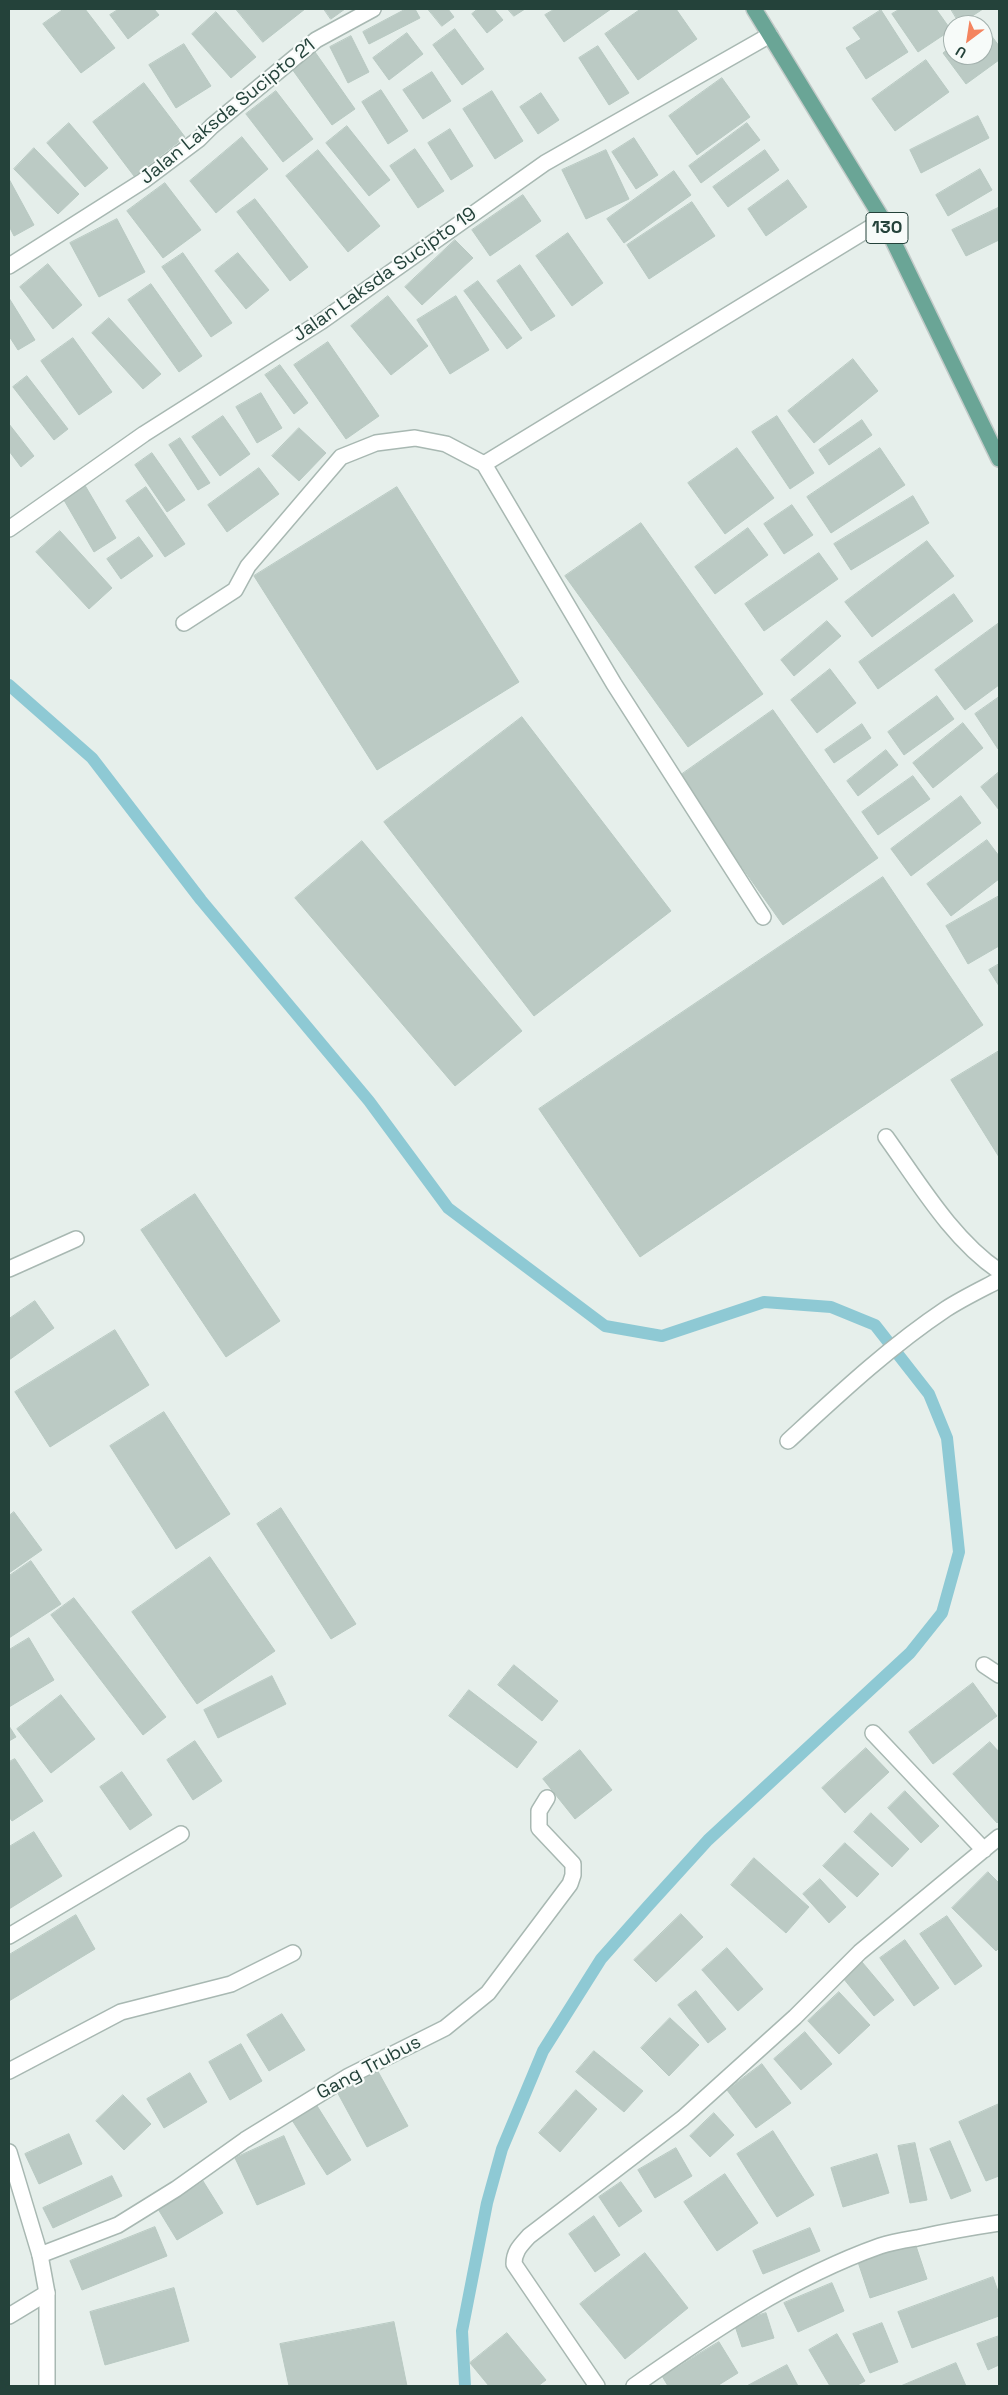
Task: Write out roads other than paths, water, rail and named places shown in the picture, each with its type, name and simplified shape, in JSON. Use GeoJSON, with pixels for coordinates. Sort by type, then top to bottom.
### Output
{"type":"FeatureCollection","features":[{"type":"Feature","properties":{"kind":"main road","name":"130"},"geometry":{"type":"LineString","coordinates":[[755,9],[883,220],[999,457]]}},
{"type":"Feature","properties":{"kind":"street","name":"Jalan Laksda Sucipto 21"},"geometry":{"type":"LineString","coordinates":[[9,266],[143,180],[199,139],[212,126],[316,40],[373,9]]}},
{"type":"Feature","properties":{"kind":"street","name":"Jalan Laksda Sucipto 19"},"geometry":{"type":"LineString","coordinates":[[9,529],[144,434],[322,321],[546,163],[770,35]]}},
{"type":"Feature","properties":{"kind":"street"},"geometry":{"type":"LineString","coordinates":[[484,464],[883,220]]}},
{"type":"Feature","properties":{"kind":"street"},"geometry":{"type":"LineString","coordinates":[[184,623],[235,590],[248,566],[341,457],[376,443],[415,438],[446,444],[484,464],[614,684],[763,917]]}},
{"type":"Feature","properties":{"kind":"street"},"geometry":{"type":"LineString","coordinates":[[886,1137],[950,1223],[983,1260],[999,1271]]}},
{"type":"Feature","properties":{"kind":"street"},"geometry":{"type":"LineString","coordinates":[[9,1269],[76,1238]]}},
{"type":"Feature","properties":{"kind":"street"},"geometry":{"type":"LineString","coordinates":[[788,1441],[860,1375],[926,1323],[948,1308],[999,1280]]}},
{"type":"Feature","properties":{"kind":"street"},"geometry":{"type":"LineString","coordinates":[[984,1665],[999,1675]]}},
{"type":"Feature","properties":{"kind":"street"},"geometry":{"type":"LineString","coordinates":[[873,1733],[984,1850]]}},
{"type":"Feature","properties":{"kind":"street","name":"Gang Trubus"},"geometry":{"type":"LineString","coordinates":[[40,2255],[118,2225],[176,2189],[245,2140],[349,2076],[445,2028],[488,1993],[508,1969],[570,1884],[573,1875],[573,1864],[539,1828],[539,1811],[547,1798]]}},
{"type":"Feature","properties":{"kind":"street"},"geometry":{"type":"LineString","coordinates":[[9,1936],[181,1834]]}},
{"type":"Feature","properties":{"kind":"street"},"geometry":{"type":"LineString","coordinates":[[597,2386],[514,2264],[514,2257],[518,2248],[530,2236],[683,2118],[795,2017],[860,1952],[999,1837]]}},
{"type":"Feature","properties":{"kind":"street"},"geometry":{"type":"LineString","coordinates":[[9,2071],[121,2012],[231,1984],[293,1954]]}},
{"type":"Feature","properties":{"kind":"street"},"geometry":{"type":"LineString","coordinates":[[9,2153],[40,2255],[47,2293],[47,2386]]}},
{"type":"Feature","properties":{"kind":"street"},"geometry":{"type":"LineString","coordinates":[[634,2386],[703,2337],[770,2296],[819,2270],[882,2245],[961,2228],[999,2223]]}},
{"type":"Feature","properties":{"kind":"street"},"geometry":{"type":"LineString","coordinates":[[9,2316],[47,2293]]}},
{"type":"Feature","properties":{"kind":"waterway"},"geometry":{"type":"LineString","coordinates":[[9,685],[92,758],[201,900],[369,1101],[448,1208],[605,1326],[662,1336],[764,1302],[831,1307],[875,1325],[929,1394],[947,1438],[959,1552],[942,1613],[910,1653],[708,1840],[601,1959],[543,2051],[502,2149],[487,2203],[462,2331],[465,2386]]}}]}
